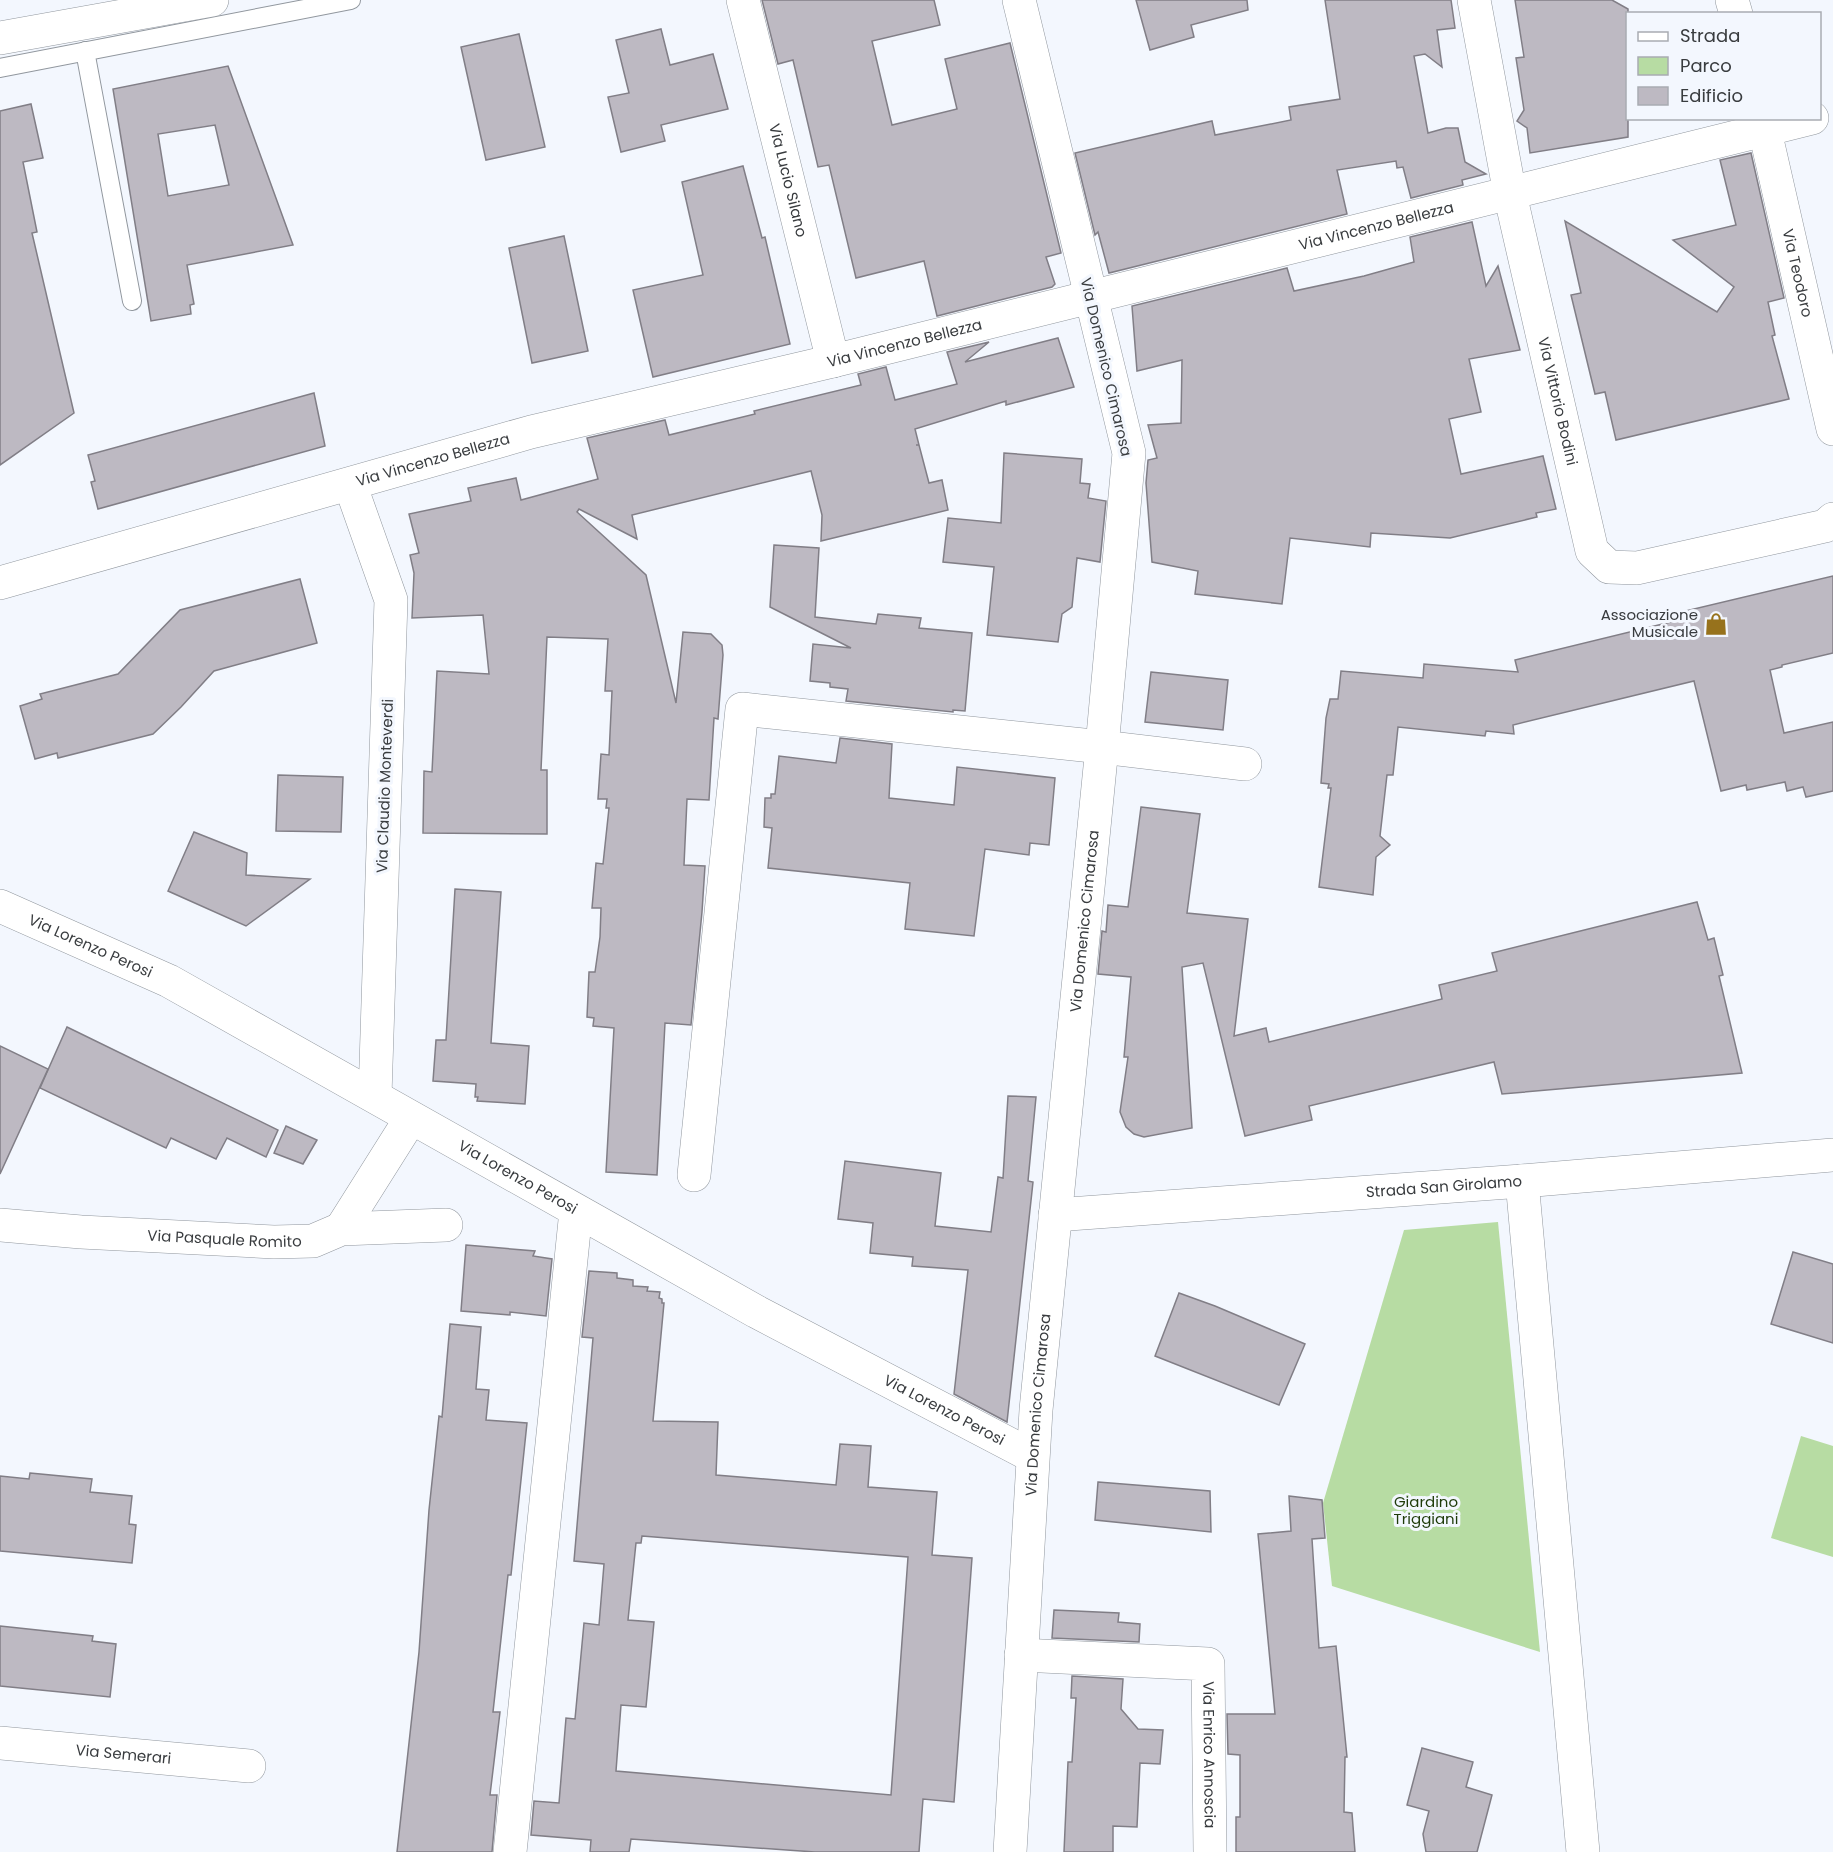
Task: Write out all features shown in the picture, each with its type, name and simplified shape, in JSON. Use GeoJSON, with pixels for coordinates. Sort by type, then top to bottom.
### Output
{"type":"FeatureCollection","features":[{"type":"Feature","properties":{"kind":"street"},"geometry":{"type":"LineString","coordinates":[[0,39],[212,0]]}},
{"type":"Feature","properties":{"kind":"street","name":"Via Lucio Silano"},"geometry":{"type":"LineString","coordinates":[[743,0],[833,361]]}},
{"type":"Feature","properties":{"kind":"street","name":"Via Domenico Cimarosa"},"geometry":{"type":"LineString","coordinates":[[1010,1852],[1032,1456],[1129,453],[1019,0]]}},
{"type":"Feature","properties":{"kind":"street","name":"Via Vittorio Bodini"},"geometry":{"type":"LineString","coordinates":[[1474,0],[1510,194],[1592,551],[1609,567],[1637,568],[1825,526],[1833,519]]}},
{"type":"Feature","properties":{"kind":"street","name":"Via Vincenzo Bellezza"},"geometry":{"type":"LineString","coordinates":[[0,583],[531,432],[833,361],[1510,194],[1764,124],[1796,120]]}},
{"type":"Feature","properties":{"kind":"street","name":"Via Teodoro"},"geometry":{"type":"LineString","coordinates":[[1764,124],[1833,429]]}},
{"type":"Feature","properties":{"kind":"street","name":"Via Claudio Monteverdi"},"geometry":{"type":"LineString","coordinates":[[350,484],[392,600],[375,1096]]}},
{"type":"Feature","properties":{"kind":"street"},"geometry":{"type":"LineString","coordinates":[[694,1175],[741,709],[1245,764]]}},
{"type":"Feature","properties":{"kind":"street","name":"Via Lorenzo Perosi"},"geometry":{"type":"LineString","coordinates":[[0,906],[169,981],[757,1312],[1032,1456]]}},
{"type":"Feature","properties":{"kind":"street"},"geometry":{"type":"LineString","coordinates":[[341,1229],[411,1118]]}},
{"type":"Feature","properties":{"kind":"street","name":"Strada San Girolamo"},"geometry":{"type":"LineString","coordinates":[[1055,1215],[1522,1181],[1833,1155]]}},
{"type":"Feature","properties":{"kind":"street"},"geometry":{"type":"LineString","coordinates":[[1522,1181],[1583,1852]]}},
{"type":"Feature","properties":{"kind":"street"},"geometry":{"type":"LineString","coordinates":[[510,1852],[576,1211]]}},
{"type":"Feature","properties":{"kind":"street","name":"Via Pasquale Romito"},"geometry":{"type":"LineString","coordinates":[[0,1224],[81,1232],[274,1242],[313,1241],[341,1229],[446,1225]]}},
{"type":"Feature","properties":{"kind":"street","name":"Via Enrico Annoscia"},"geometry":{"type":"LineString","coordinates":[[1021,1655],[1208,1664],[1210,1852]]}},
{"type":"Feature","properties":{"kind":"street","name":"Via Semerari"},"geometry":{"type":"LineString","coordinates":[[0,1743],[249,1766]]}},
{"type":"Feature","properties":{"kind":"lane"},"geometry":{"type":"LineString","coordinates":[[0,68],[351,0]]}},
{"type":"Feature","properties":{"kind":"lane"},"geometry":{"type":"LineString","coordinates":[[85,51],[132,301]]}},
{"type":"Feature","properties":{"kind":"green space","name":"Giardino Triggiani"},"geometry":{"type":"Polygon","coordinates":[[[1498,1222],[1540,1652],[1332,1586],[1323,1503],[1404,1230],[1498,1222]]]}},
{"type":"Feature","properties":{"kind":"green space"},"geometry":{"type":"Polygon","coordinates":[[[1801,1436],[1833,1446],[1833,1557],[1771,1538],[1801,1436]]]}},
{"type":"Feature","properties":{"kind":"building"},"geometry":{"type":"Polygon","coordinates":[[[762,0],[934,0],[940,25],[872,41],[892,125],[957,109],[945,59],[1010,43],[1061,253],[1046,257],[1055,284],[1052,287],[937,316],[924,261],[856,278],[829,165],[818,167],[793,60],[778,64],[762,0]]]}},
{"type":"Feature","properties":{"kind":"building"},"geometry":{"type":"Polygon","coordinates":[[[1136,0],[1247,0],[1248,10],[1191,25],[1194,37],[1150,50],[1136,0]]]}},
{"type":"Feature","properties":{"kind":"building"},"geometry":{"type":"Polygon","coordinates":[[[1325,0],[1451,0],[1455,28],[1437,30],[1442,67],[1425,54],[1414,56],[1428,133],[1446,128],[1458,128],[1465,162],[1486,174],[1462,180],[1463,185],[1411,198],[1403,167],[1397,168],[1396,161],[1337,170],[1347,214],[1109,273],[1098,232],[1095,235],[1075,153],[1212,121],[1215,135],[1291,120],[1289,107],[1340,99],[1325,0]]]}},
{"type":"Feature","properties":{"kind":"building"},"geometry":{"type":"Polygon","coordinates":[[[1515,0],[1612,0],[1628,9],[1626,12],[1626,120],[1628,120],[1628,137],[1530,153],[1527,128],[1517,121],[1524,110],[1516,58],[1524,57],[1515,0]]]}},
{"type":"Feature","properties":{"kind":"building"},"geometry":{"type":"Polygon","coordinates":[[[661,29],[670,65],[713,54],[728,109],[661,125],[665,141],[621,152],[608,97],[629,93],[616,40],[661,29]]]}},
{"type":"Feature","properties":{"kind":"building"},"geometry":{"type":"Polygon","coordinates":[[[519,34],[545,147],[486,160],[461,47],[519,34]]]}},
{"type":"Feature","properties":{"kind":"building"},"geometry":{"type":"Polygon","coordinates":[[[228,66],[293,245],[187,265],[194,304],[190,305],[191,314],[151,321],[113,89],[228,66]],[[215,125],[158,134],[168,196],[229,185],[215,125]]]}},
{"type":"Feature","properties":{"kind":"building"},"geometry":{"type":"Polygon","coordinates":[[[31,104],[43,158],[23,162],[37,232],[32,233],[74,413],[0,465],[0,111],[31,104]]]}},
{"type":"Feature","properties":{"kind":"building"},"geometry":{"type":"Polygon","coordinates":[[[1751,153],[1784,298],[1768,302],[1775,335],[1772,336],[1789,399],[1616,440],[1605,392],[1595,394],[1571,295],[1581,293],[1565,221],[1717,312],[1734,287],[1673,240],[1736,225],[1720,160],[1751,153]]]}},
{"type":"Feature","properties":{"kind":"building"},"geometry":{"type":"Polygon","coordinates":[[[743,166],[762,238],[765,237],[790,344],[653,377],[633,290],[703,275],[682,182],[743,166]]]}},
{"type":"Feature","properties":{"kind":"building"},"geometry":{"type":"Polygon","coordinates":[[[1472,222],[1486,286],[1498,266],[1520,350],[1469,359],[1481,412],[1449,419],[1461,474],[1543,456],[1556,509],[1536,513],[1537,517],[1450,538],[1371,533],[1370,547],[1290,538],[1282,604],[1195,594],[1198,571],[1152,562],[1146,483],[1148,460],[1157,458],[1148,425],[1181,423],[1182,360],[1137,371],[1132,306],[1287,268],[1294,291],[1364,276],[1414,262],[1410,237],[1472,222]]]}},
{"type":"Feature","properties":{"kind":"building"},"geometry":{"type":"Polygon","coordinates":[[[564,236],[588,351],[532,363],[509,248],[564,236]]]}},
{"type":"Feature","properties":{"kind":"building"},"geometry":{"type":"Polygon","coordinates":[[[1058,338],[1074,387],[1006,405],[1006,401],[915,429],[929,483],[942,480],[948,510],[821,541],[822,515],[811,471],[632,515],[637,539],[579,509],[577,512],[646,575],[676,703],[683,632],[711,634],[722,645],[723,655],[718,719],[714,718],[709,800],[687,799],[684,865],[705,866],[691,1025],[665,1023],[657,1175],[606,1172],[614,1028],[593,1026],[594,1018],[587,1017],[589,972],[595,972],[600,937],[601,908],[592,908],[596,863],[603,864],[609,808],[606,808],[607,799],[598,799],[601,754],[609,755],[612,691],[605,691],[608,639],[547,637],[541,770],[547,770],[547,834],[423,833],[424,771],[432,772],[437,671],[489,674],[483,615],[412,618],[414,573],[410,555],[419,553],[409,514],[471,501],[468,488],[516,478],[521,500],[598,479],[587,438],[665,420],[669,435],[755,414],[754,411],[861,385],[858,374],[886,367],[895,400],[957,384],[947,352],[989,342],[965,362],[1058,338]]]}},
{"type":"Feature","properties":{"kind":"building"},"geometry":{"type":"Polygon","coordinates":[[[314,393],[325,446],[98,509],[91,482],[95,481],[88,455],[314,393]]]}},
{"type":"Feature","properties":{"kind":"building"},"geometry":{"type":"Polygon","coordinates":[[[1004,453],[1082,459],[1080,483],[1090,484],[1088,498],[1106,501],[1100,562],[1077,558],[1072,607],[1062,614],[1058,642],[987,635],[994,567],[943,562],[948,518],[1001,523],[1004,453]]]}},
{"type":"Feature","properties":{"kind":"building"},"geometry":{"type":"Polygon","coordinates":[[[774,545],[819,548],[815,617],[876,624],[878,614],[921,618],[919,628],[972,633],[965,711],[953,710],[953,712],[846,701],[848,689],[830,687],[830,683],[810,681],[813,644],[851,648],[770,607],[774,545]]]}},
{"type":"Feature","properties":{"kind":"building"},"geometry":{"type":"Polygon","coordinates":[[[1833,576],[1833,653],[1770,670],[1784,733],[1833,722],[1833,791],[1806,797],[1803,787],[1787,791],[1785,782],[1747,790],[1746,785],[1721,791],[1694,681],[1513,725],[1514,734],[1486,731],[1485,736],[1398,727],[1393,775],[1387,775],[1380,836],[1390,845],[1376,857],[1373,895],[1319,887],[1331,788],[1328,788],[1329,784],[1321,783],[1326,718],[1330,699],[1338,699],[1341,671],[1423,678],[1424,664],[1518,672],[1515,660],[1679,620],[1677,613],[1833,576]]]}},
{"type":"Feature","properties":{"kind":"building"},"geometry":{"type":"Polygon","coordinates":[[[300,579],[317,643],[214,671],[153,734],[58,758],[57,753],[35,759],[20,706],[42,699],[40,694],[118,674],[180,610],[300,579]]]}},
{"type":"Feature","properties":{"kind":"building"},"geometry":{"type":"Polygon","coordinates":[[[1151,672],[1228,680],[1223,730],[1145,722],[1151,672]]]}},
{"type":"Feature","properties":{"kind":"building"},"geometry":{"type":"Polygon","coordinates":[[[840,738],[892,744],[889,798],[954,805],[957,767],[1055,778],[1049,845],[1030,843],[1029,855],[985,849],[974,936],[905,929],[910,883],[768,868],[772,828],[764,827],[765,798],[771,798],[771,794],[775,794],[779,756],[836,763],[840,738]]]}},
{"type":"Feature","properties":{"kind":"building"},"geometry":{"type":"Polygon","coordinates":[[[278,775],[343,777],[341,832],[276,831],[278,775]]]}},
{"type":"Feature","properties":{"kind":"building"},"geometry":{"type":"Polygon","coordinates":[[[1141,807],[1200,814],[1187,913],[1248,919],[1234,1036],[1266,1028],[1269,1042],[1442,999],[1439,985],[1497,971],[1492,953],[1697,902],[1708,940],[1714,938],[1723,975],[1719,976],[1742,1073],[1502,1094],[1494,1062],[1309,1106],[1312,1120],[1245,1136],[1203,963],[1182,967],[1192,1128],[1144,1137],[1134,1134],[1126,1127],[1120,1112],[1128,1057],[1124,1057],[1131,977],[1098,974],[1102,931],[1106,932],[1108,905],[1128,907],[1141,807]]]}},
{"type":"Feature","properties":{"kind":"building"},"geometry":{"type":"Polygon","coordinates":[[[194,832],[247,853],[246,875],[310,879],[246,926],[168,891],[194,832]]]}},
{"type":"Feature","properties":{"kind":"building"},"geometry":{"type":"Polygon","coordinates":[[[455,889],[501,892],[491,1043],[529,1046],[525,1104],[477,1101],[476,1084],[433,1081],[436,1040],[446,1040],[455,889]]]}},
{"type":"Feature","properties":{"kind":"building"},"geometry":{"type":"Polygon","coordinates":[[[67,1027],[278,1130],[266,1157],[227,1138],[216,1159],[171,1138],[166,1148],[40,1088],[67,1027]]]}},
{"type":"Feature","properties":{"kind":"building"},"geometry":{"type":"Polygon","coordinates":[[[0,1046],[48,1069],[0,1174],[0,1046]]]}},
{"type":"Feature","properties":{"kind":"building"},"geometry":{"type":"Polygon","coordinates":[[[1008,1096],[1036,1097],[1028,1181],[1033,1182],[1007,1422],[954,1394],[968,1270],[912,1266],[913,1257],[870,1253],[873,1223],[838,1219],[845,1161],[941,1173],[935,1226],[991,1232],[998,1177],[1003,1178],[1008,1096]]]}},
{"type":"Feature","properties":{"kind":"building"},"geometry":{"type":"Polygon","coordinates":[[[286,1126],[317,1140],[303,1164],[274,1153],[286,1126]]]}},
{"type":"Feature","properties":{"kind":"building"},"geometry":{"type":"Polygon","coordinates":[[[466,1245],[535,1251],[533,1256],[552,1259],[546,1316],[510,1312],[510,1315],[461,1311],[466,1245]]]}},
{"type":"Feature","properties":{"kind":"building"},"geometry":{"type":"Polygon","coordinates":[[[1793,1252],[1833,1264],[1833,1343],[1771,1324],[1793,1252]]]}},
{"type":"Feature","properties":{"kind":"building"},"geometry":{"type":"Polygon","coordinates":[[[589,1271],[617,1273],[617,1278],[633,1280],[633,1286],[648,1287],[647,1291],[660,1292],[659,1298],[664,1303],[653,1421],[718,1422],[716,1475],[836,1485],[840,1444],[871,1446],[868,1487],[937,1492],[932,1555],[972,1558],[954,1802],[923,1799],[919,1852],[815,1852],[631,1839],[629,1852],[590,1852],[591,1840],[531,1835],[534,1801],[559,1803],[566,1718],[575,1719],[584,1623],[599,1625],[604,1564],[574,1561],[593,1338],[582,1337],[589,1271]],[[642,1536],[641,1543],[636,1543],[628,1620],[654,1622],[646,1707],[621,1705],[616,1771],[891,1795],[908,1557],[642,1536]]]}},
{"type":"Feature","properties":{"kind":"building"},"geometry":{"type":"Polygon","coordinates":[[[1179,1293],[1305,1344],[1279,1405],[1155,1356],[1179,1293]]]}},
{"type":"Feature","properties":{"kind":"building"},"geometry":{"type":"Polygon","coordinates":[[[450,1324],[481,1327],[476,1389],[489,1390],[486,1420],[527,1423],[511,1575],[508,1575],[493,1712],[500,1712],[490,1795],[497,1795],[492,1852],[397,1852],[419,1652],[429,1510],[439,1416],[442,1417],[450,1324]]]}},
{"type":"Feature","properties":{"kind":"building"},"geometry":{"type":"Polygon","coordinates":[[[30,1473],[92,1479],[90,1492],[132,1496],[129,1524],[136,1525],[132,1563],[0,1551],[0,1476],[29,1479],[30,1473]]]}},
{"type":"Feature","properties":{"kind":"building"},"geometry":{"type":"Polygon","coordinates":[[[1098,1482],[1210,1491],[1211,1532],[1095,1520],[1098,1482]]]}},
{"type":"Feature","properties":{"kind":"building"},"geometry":{"type":"Polygon","coordinates":[[[1289,1496],[1322,1500],[1325,1538],[1312,1539],[1319,1648],[1336,1646],[1347,1757],[1345,1757],[1344,1812],[1352,1813],[1355,1852],[1236,1852],[1236,1817],[1240,1817],[1240,1755],[1228,1754],[1227,1714],[1275,1714],[1258,1534],[1291,1531],[1289,1496]]]}},
{"type":"Feature","properties":{"kind":"building"},"geometry":{"type":"Polygon","coordinates":[[[1054,1610],[1119,1613],[1118,1622],[1140,1624],[1139,1642],[1052,1638],[1054,1610]]]}},
{"type":"Feature","properties":{"kind":"building"},"geometry":{"type":"Polygon","coordinates":[[[0,1626],[93,1636],[92,1641],[116,1644],[110,1697],[0,1686],[0,1626]]]}},
{"type":"Feature","properties":{"kind":"building"},"geometry":{"type":"Polygon","coordinates":[[[1072,1676],[1123,1679],[1121,1709],[1138,1729],[1163,1730],[1160,1764],[1140,1763],[1137,1827],[1113,1826],[1113,1852],[1064,1852],[1068,1762],[1072,1762],[1076,1698],[1071,1698],[1072,1676]]]}},
{"type":"Feature","properties":{"kind":"building"},"geometry":{"type":"Polygon","coordinates":[[[1422,1748],[1473,1762],[1466,1787],[1492,1795],[1477,1852],[1426,1852],[1423,1834],[1429,1811],[1407,1805],[1422,1748]]]}},
{"type":"Feature","properties":{"kind":"place","name":"Associazione Musicale"},"geometry":{"type":"Point","coordinates":[1716,624]}}]}
